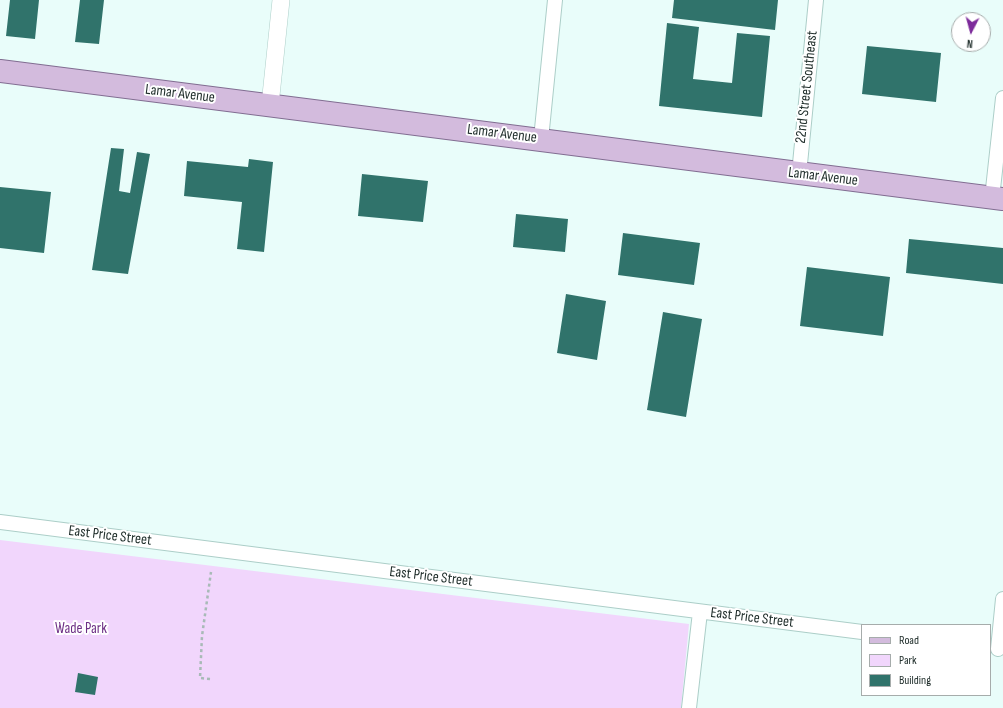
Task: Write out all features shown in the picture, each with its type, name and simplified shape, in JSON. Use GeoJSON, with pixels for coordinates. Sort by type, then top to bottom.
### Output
{"type":"FeatureCollection","features":[{"type":"Feature","properties":{"kind":"main road","name":"Lamar Avenue"},"geometry":{"type":"LineString","coordinates":[[0,71],[541,139],[998,199]]}},
{"type":"Feature","properties":{"kind":"street"},"geometry":{"type":"LineString","coordinates":[[270,105],[281,0]]}},
{"type":"Feature","properties":{"kind":"street"},"geometry":{"type":"LineString","coordinates":[[541,139],[555,0]]}},
{"type":"Feature","properties":{"kind":"street","name":"22nd Street Southeast"},"geometry":{"type":"LineString","coordinates":[[799,174],[816,0]]}},
{"type":"Feature","properties":{"kind":"street"},"geometry":{"type":"LineString","coordinates":[[998,199],[1003,98]]}},
{"type":"Feature","properties":{"kind":"street","name":"East Price Street"},"geometry":{"type":"LineString","coordinates":[[0,522],[861,632]]}},
{"type":"Feature","properties":{"kind":"street"},"geometry":{"type":"LineString","coordinates":[[997,649],[1003,599]]}},
{"type":"Feature","properties":{"kind":"street"},"geometry":{"type":"LineString","coordinates":[[689,708],[700,612]]}},
{"type":"Feature","properties":{"kind":"path"},"geometry":{"type":"LineString","coordinates":[[210,679],[200,678],[202,636],[211,572]]}},
{"type":"Feature","properties":{"kind":"green space","name":"Wade Park"},"geometry":{"type":"Polygon","coordinates":[[[0,540],[689,624],[681,708],[0,708],[0,540]]]}},
{"type":"Feature","properties":{"kind":"building"},"geometry":{"type":"Polygon","coordinates":[[[10,0],[39,0],[35,39],[6,36],[10,0]]]}},
{"type":"Feature","properties":{"kind":"building"},"geometry":{"type":"Polygon","coordinates":[[[80,0],[104,0],[99,44],[75,42],[80,0]]]}},
{"type":"Feature","properties":{"kind":"building"},"geometry":{"type":"Polygon","coordinates":[[[674,0],[778,0],[775,30],[672,18],[674,0]]]}},
{"type":"Feature","properties":{"kind":"building"},"geometry":{"type":"Polygon","coordinates":[[[667,23],[699,27],[693,79],[732,83],[737,33],[770,36],[762,117],[659,106],[667,23]]]}},
{"type":"Feature","properties":{"kind":"building"},"geometry":{"type":"Polygon","coordinates":[[[867,46],[941,53],[936,102],[862,94],[867,46]]]}},
{"type":"Feature","properties":{"kind":"building"},"geometry":{"type":"Polygon","coordinates":[[[111,148],[124,149],[119,191],[130,193],[137,152],[150,154],[128,274],[92,270],[111,148]]]}},
{"type":"Feature","properties":{"kind":"building"},"geometry":{"type":"Polygon","coordinates":[[[249,159],[273,162],[264,252],[237,249],[242,202],[184,196],[187,161],[248,167],[249,159]]]}},
{"type":"Feature","properties":{"kind":"building"},"geometry":{"type":"Polygon","coordinates":[[[362,174],[428,181],[423,222],[358,216],[362,174]]]}},
{"type":"Feature","properties":{"kind":"building"},"geometry":{"type":"Polygon","coordinates":[[[0,187],[51,192],[44,253],[0,248],[0,187]]]}},
{"type":"Feature","properties":{"kind":"building"},"geometry":{"type":"Polygon","coordinates":[[[516,214],[568,219],[565,252],[513,247],[516,214]]]}},
{"type":"Feature","properties":{"kind":"building"},"geometry":{"type":"Polygon","coordinates":[[[623,233],[700,243],[694,285],[618,275],[623,233]]]}},
{"type":"Feature","properties":{"kind":"building"},"geometry":{"type":"Polygon","coordinates":[[[909,239],[1003,248],[1003,284],[906,273],[909,239]]]}},
{"type":"Feature","properties":{"kind":"building"},"geometry":{"type":"Polygon","coordinates":[[[807,267],[890,277],[883,336],[800,326],[807,267]]]}},
{"type":"Feature","properties":{"kind":"building"},"geometry":{"type":"Polygon","coordinates":[[[566,294],[606,301],[597,360],[557,353],[566,294]]]}},
{"type":"Feature","properties":{"kind":"building"},"geometry":{"type":"Polygon","coordinates":[[[663,312],[702,319],[686,417],[647,410],[663,312]]]}},
{"type":"Feature","properties":{"kind":"building"},"geometry":{"type":"Polygon","coordinates":[[[78,673],[98,677],[95,695],[75,692],[78,673]]]}}]}
